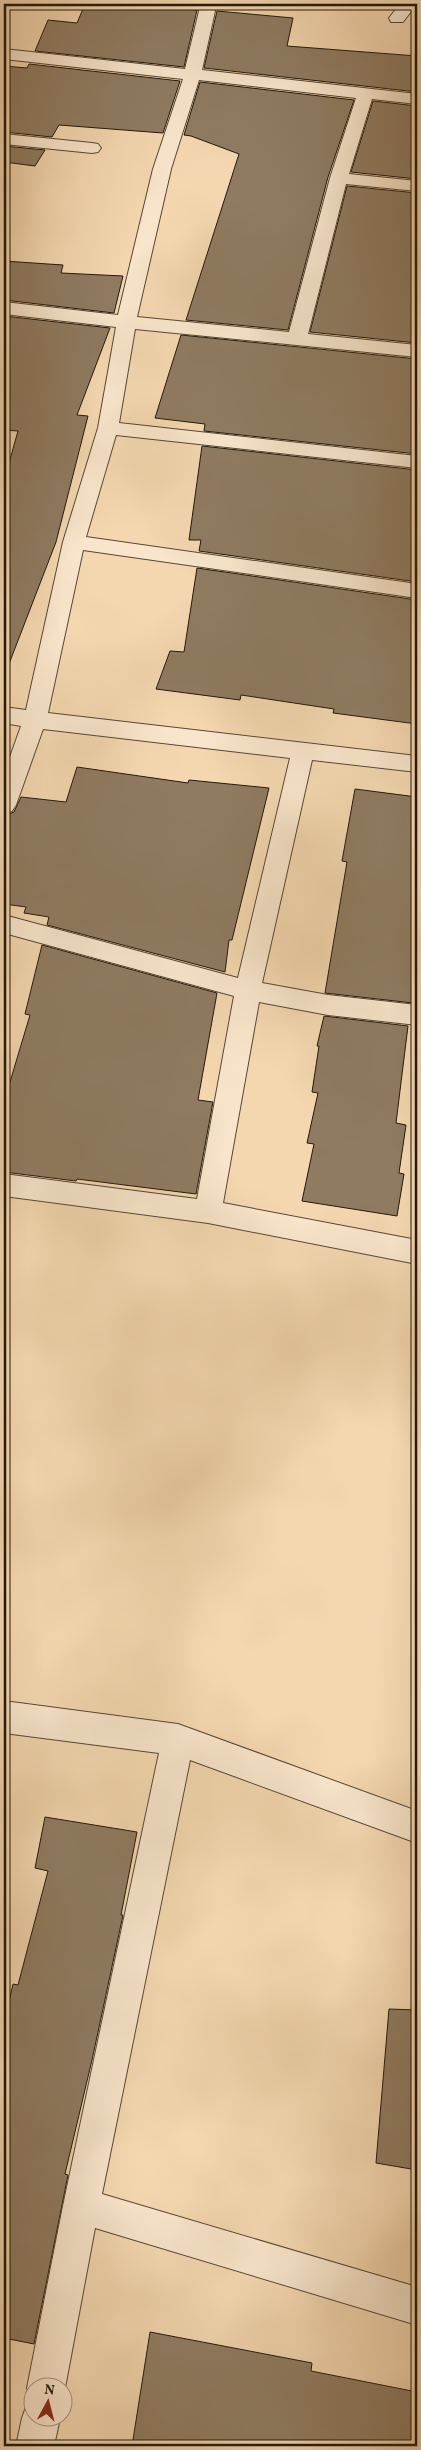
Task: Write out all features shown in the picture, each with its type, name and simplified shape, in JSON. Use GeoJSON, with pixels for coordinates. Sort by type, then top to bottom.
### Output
{"type":"FeatureCollection","features":[{"type":"Feature","properties":{"kind":"street"},"geometry":{"type":"LineString","coordinates":[[4,804],[35,720],[74,542],[108,428],[126,322],[162,169],[193,73],[207,11],[206,4]]}},
{"type":"Feature","properties":{"kind":"street"},"geometry":{"type":"LineString","coordinates":[[397,18],[409,4]]}},
{"type":"Feature","properties":{"kind":"street"},"geometry":{"type":"LineString","coordinates":[[4,54],[193,73],[417,99]]}},
{"type":"Feature","properties":{"kind":"street"},"geometry":{"type":"LineString","coordinates":[[297,340],[338,178],[366,92]]}},
{"type":"Feature","properties":{"kind":"street"},"geometry":{"type":"LineString","coordinates":[[4,139],[92,148]]}},
{"type":"Feature","properties":{"kind":"street"},"geometry":{"type":"LineString","coordinates":[[338,178],[417,186]]}},
{"type":"Feature","properties":{"kind":"street"},"geometry":{"type":"LineString","coordinates":[[4,308],[417,351]]}},
{"type":"Feature","properties":{"kind":"street"},"geometry":{"type":"LineString","coordinates":[[108,428],[417,462]]}},
{"type":"Feature","properties":{"kind":"street"},"geometry":{"type":"LineString","coordinates":[[74,542],[417,591]]}},
{"type":"Feature","properties":{"kind":"street"},"geometry":{"type":"LineString","coordinates":[[4,714],[35,720],[417,764]]}},
{"type":"Feature","properties":{"kind":"street"},"geometry":{"type":"LineString","coordinates":[[208,1212],[248,990],[303,750]]}},
{"type":"Feature","properties":{"kind":"street"},"geometry":{"type":"LineString","coordinates":[[4,924],[248,990],[328,1005],[417,1015]]}},
{"type":"Feature","properties":{"kind":"street"},"geometry":{"type":"LineString","coordinates":[[4,1185],[208,1212],[417,1252]]}},
{"type":"Feature","properties":{"kind":"street"},"geometry":{"type":"LineString","coordinates":[[4,1717],[178,1740],[417,1827]]}},
{"type":"Feature","properties":{"kind":"street"},"geometry":{"type":"LineString","coordinates":[[48,2378],[81,2206],[178,1740]]}},
{"type":"Feature","properties":{"kind":"street"},"geometry":{"type":"LineString","coordinates":[[81,2206],[417,2306]]}},
{"type":"Feature","properties":{"kind":"street"},"geometry":{"type":"LineString","coordinates":[[36,2446],[39,2428]]}},
{"type":"Feature","properties":{"kind":"building"},"geometry":{"type":"Polygon","coordinates":[[[85,4],[181,4],[179,8],[197,10],[184,67],[35,51],[48,20],[77,23],[85,4]]]}},
{"type":"Feature","properties":{"kind":"building"},"geometry":{"type":"Polygon","coordinates":[[[217,11],[293,18],[287,46],[417,56],[417,92],[204,68],[217,11]]]}},
{"type":"Feature","properties":{"kind":"building"},"geometry":{"type":"Polygon","coordinates":[[[29,64],[180,81],[163,133],[59,125],[52,137],[4,132],[4,66],[27,68],[29,64]]]}},
{"type":"Feature","properties":{"kind":"building"},"geometry":{"type":"Polygon","coordinates":[[[200,82],[354,100],[328,177],[288,330],[186,320],[239,154],[184,135],[200,82]]]}},
{"type":"Feature","properties":{"kind":"building"},"geometry":{"type":"Polygon","coordinates":[[[373,101],[417,106],[417,179],[351,172],[373,101]]]}},
{"type":"Feature","properties":{"kind":"building"},"geometry":{"type":"Polygon","coordinates":[[[4,146],[45,150],[35,166],[4,162],[4,146]]]}},
{"type":"Feature","properties":{"kind":"building"},"geometry":{"type":"Polygon","coordinates":[[[347,186],[417,193],[417,343],[310,332],[347,186]]]}},
{"type":"Feature","properties":{"kind":"building"},"geometry":{"type":"Polygon","coordinates":[[[4,261],[63,265],[61,273],[123,276],[114,313],[4,300],[4,261]]]}},
{"type":"Feature","properties":{"kind":"building"},"geometry":{"type":"Polygon","coordinates":[[[4,316],[110,328],[77,415],[88,416],[56,542],[7,669],[4,669],[4,481],[18,431],[4,430],[4,316]]]}},
{"type":"Feature","properties":{"kind":"building"},"geometry":{"type":"Polygon","coordinates":[[[181,335],[417,359],[417,454],[204,431],[205,424],[155,418],[181,335]]]}},
{"type":"Feature","properties":{"kind":"building"},"geometry":{"type":"Polygon","coordinates":[[[202,446],[417,470],[417,582],[199,551],[201,540],[189,540],[202,446]]]}},
{"type":"Feature","properties":{"kind":"building"},"geometry":{"type":"Polygon","coordinates":[[[197,568],[417,600],[417,724],[333,713],[334,709],[241,695],[240,700],[156,689],[170,651],[184,652],[197,568]]]}},
{"type":"Feature","properties":{"kind":"building"},"geometry":{"type":"Polygon","coordinates":[[[77,767],[188,783],[189,780],[269,788],[232,940],[229,940],[225,972],[47,925],[49,917],[24,913],[26,907],[4,904],[4,816],[14,812],[21,797],[66,802],[77,767]]]}},
{"type":"Feature","properties":{"kind":"building"},"geometry":{"type":"Polygon","coordinates":[[[355,789],[417,797],[417,979],[413,1003],[325,993],[347,862],[342,861],[355,789]]]}},
{"type":"Feature","properties":{"kind":"building"},"geometry":{"type":"Polygon","coordinates":[[[42,945],[217,993],[198,1100],[213,1102],[196,1194],[4,1172],[4,1102],[30,1015],[25,1014],[42,945]]]}},
{"type":"Feature","properties":{"kind":"building"},"geometry":{"type":"Polygon","coordinates":[[[324,1016],[408,1026],[396,1123],[406,1125],[399,1173],[404,1174],[397,1216],[302,1201],[314,1144],[307,1143],[318,1093],[312,1092],[319,1046],[317,1046],[324,1016]]]}},
{"type":"Feature","properties":{"kind":"building"},"geometry":{"type":"Polygon","coordinates":[[[45,1817],[137,1832],[121,1915],[123,1915],[65,2174],[68,2175],[34,2344],[4,2338],[4,2023],[13,1984],[18,1985],[48,1871],[35,1868],[45,1817]]]}},
{"type":"Feature","properties":{"kind":"building"},"geometry":{"type":"Polygon","coordinates":[[[389,2009],[417,2010],[417,2170],[376,2163],[389,2009]]]}},
{"type":"Feature","properties":{"kind":"building"},"geometry":{"type":"Polygon","coordinates":[[[150,2332],[312,2363],[311,2371],[417,2392],[417,2446],[132,2446],[150,2332]]]}}]}
